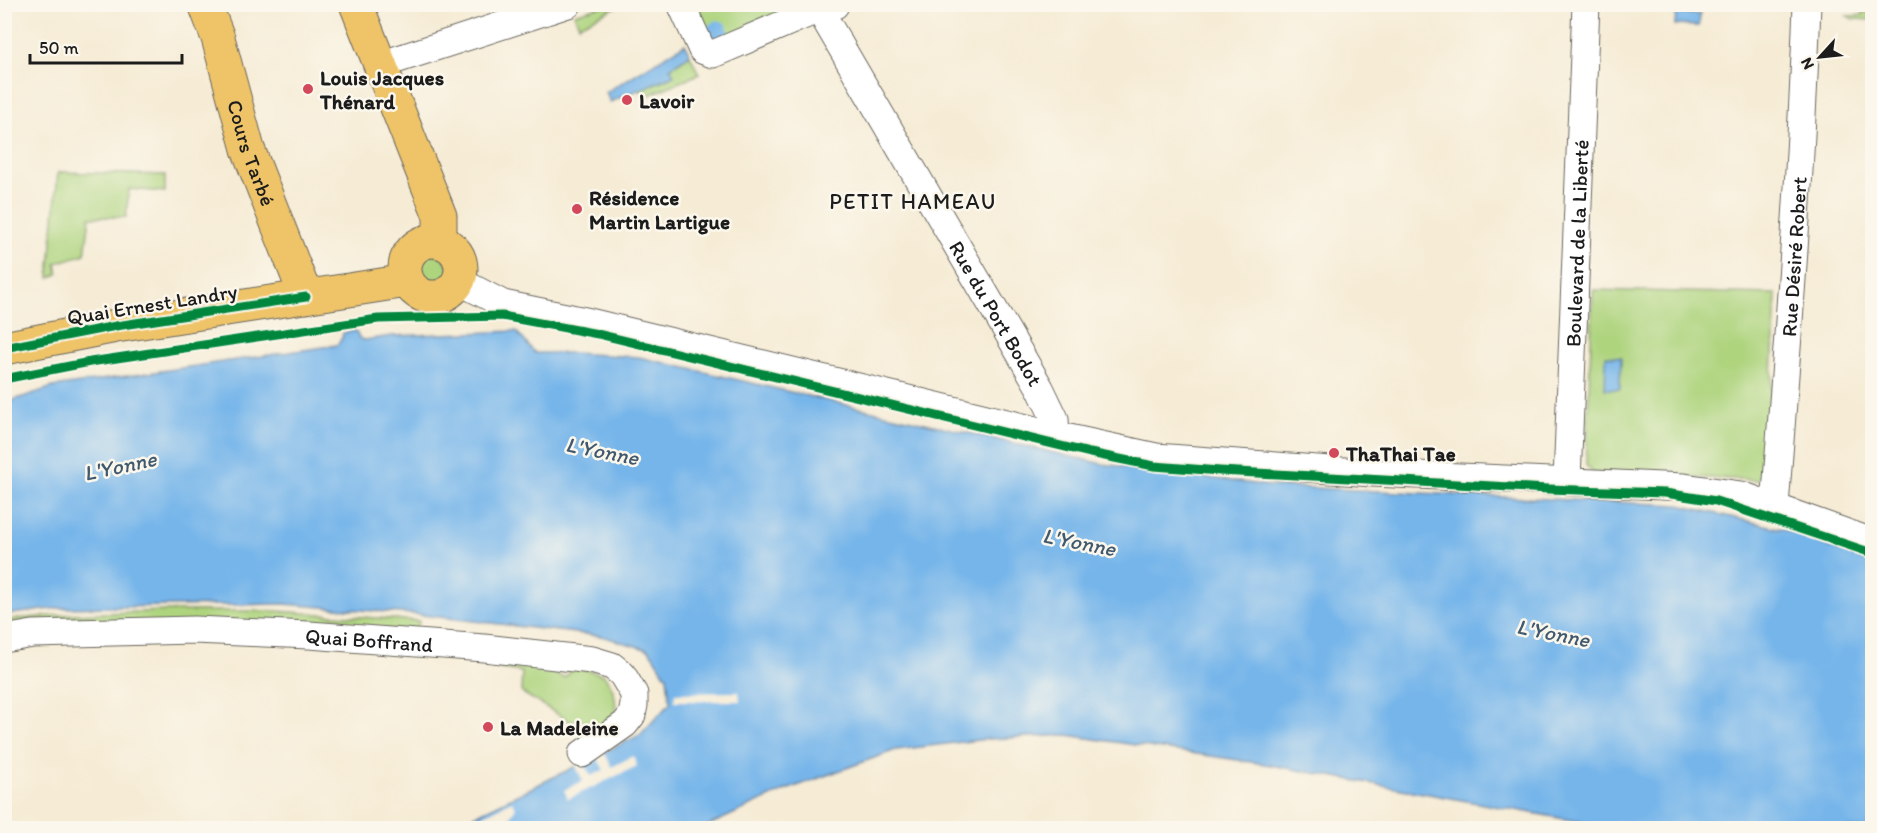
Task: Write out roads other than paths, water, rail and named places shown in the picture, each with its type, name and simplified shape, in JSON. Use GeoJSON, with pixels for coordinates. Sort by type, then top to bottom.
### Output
{"type":"FeatureCollection","features":[{"type":"Feature","properties":{"kind":"main road","name":"Cours Tarbé"},"geometry":{"type":"LineString","coordinates":[[206,4],[218,38],[248,149],[306,297]]}},
{"type":"Feature","properties":{"kind":"main road"},"geometry":{"type":"LineString","coordinates":[[356,4],[440,216],[440,242]]}},
{"type":"Feature","properties":{"kind":"main road"},"geometry":{"type":"LineString","coordinates":[[440,242],[451,247],[457,254],[461,263],[461,272],[454,289],[437,297],[428,297],[412,289],[407,281],[405,263],[414,247],[422,243],[440,242]]}},
{"type":"Feature","properties":{"kind":"main road","name":"Quai Ernest Landry"},"geometry":{"type":"LineString","coordinates":[[4,348],[116,326],[407,281]]}},
{"type":"Feature","properties":{"kind":"street"},"geometry":{"type":"LineString","coordinates":[[380,64],[568,4]]}},
{"type":"Feature","properties":{"kind":"street"},"geometry":{"type":"LineString","coordinates":[[681,4],[699,44],[714,54],[827,7]]}},
{"type":"Feature","properties":{"kind":"street","name":"Boulevard de la Liberté"},"geometry":{"type":"LineString","coordinates":[[1567,481],[1586,4]]}},
{"type":"Feature","properties":{"kind":"street","name":"Rue Désiré Robert"},"geometry":{"type":"LineString","coordinates":[[1775,506],[1800,160],[1807,4]]}},
{"type":"Feature","properties":{"kind":"street","name":"Rue du Port Bodot"},"geometry":{"type":"LineString","coordinates":[[827,7],[1040,388],[1055,419],[1056,435]]}},
{"type":"Feature","properties":{"kind":"street"},"geometry":{"type":"LineString","coordinates":[[459,281],[504,304],[687,345],[1056,435],[1156,457],[1372,473],[1684,487],[1741,495],[1872,542]]}},
{"type":"Feature","properties":{"kind":"street","name":"Quai Boffrand"},"geometry":{"type":"LineString","coordinates":[[4,639],[33,634],[194,630],[309,635],[484,648],[592,660],[612,666],[622,674],[634,694],[634,705],[632,715],[625,724],[582,754]]}},
{"type":"Feature","properties":{"kind":"water"},"geometry":{"type":"Polygon","coordinates":[[[1676,13],[1700,14],[1699,26],[1675,25],[1676,13]]]}},
{"type":"Feature","properties":{"kind":"water"},"geometry":{"type":"Polygon","coordinates":[[[685,44],[690,55],[670,68],[674,75],[610,102],[606,92],[685,44]]]}},
{"type":"Feature","properties":{"kind":"water","name":"L'Yonne"},"geometry":{"type":"Polygon","coordinates":[[[356,331],[360,339],[365,340],[392,336],[516,331],[535,353],[639,357],[1103,464],[1270,486],[1680,505],[1786,530],[1872,563],[1872,828],[1614,828],[1265,764],[1067,735],[987,739],[896,750],[786,790],[703,828],[449,828],[640,735],[670,703],[667,677],[649,650],[601,636],[413,614],[283,604],[59,608],[5,615],[4,403],[53,387],[337,345],[343,333],[356,331]]]}},
{"type":"Feature","properties":{"kind":"water"},"geometry":{"type":"Polygon","coordinates":[[[1606,356],[1621,357],[1620,389],[1605,389],[1606,356]]]}},
{"type":"Feature","properties":{"kind":"waterway"},"geometry":{"type":"LineString","coordinates":[[711,39],[718,31]]}},
{"type":"Feature","properties":{"kind":"place","name":"Louis Jacques Thénard"},"geometry":{"type":"Point","coordinates":[308,89]}},
{"type":"Feature","properties":{"kind":"place","name":"Lavoir"},"geometry":{"type":"Point","coordinates":[627,100]}},
{"type":"Feature","properties":{"kind":"place","name":"Résidence Martin Lartigue"},"geometry":{"type":"Point","coordinates":[577,209]}},
{"type":"Feature","properties":{"kind":"place","name":"ThaThai Tae"},"geometry":{"type":"Point","coordinates":[1334,453]}},
{"type":"Feature","properties":{"kind":"place","name":"La Madeleine"},"geometry":{"type":"Point","coordinates":[488,727]}},
{"type":"Feature","properties":{"kind":"district","name":"PETIT HAMEAU"},"geometry":{"type":"Point","coordinates":[913,201]}}]}
